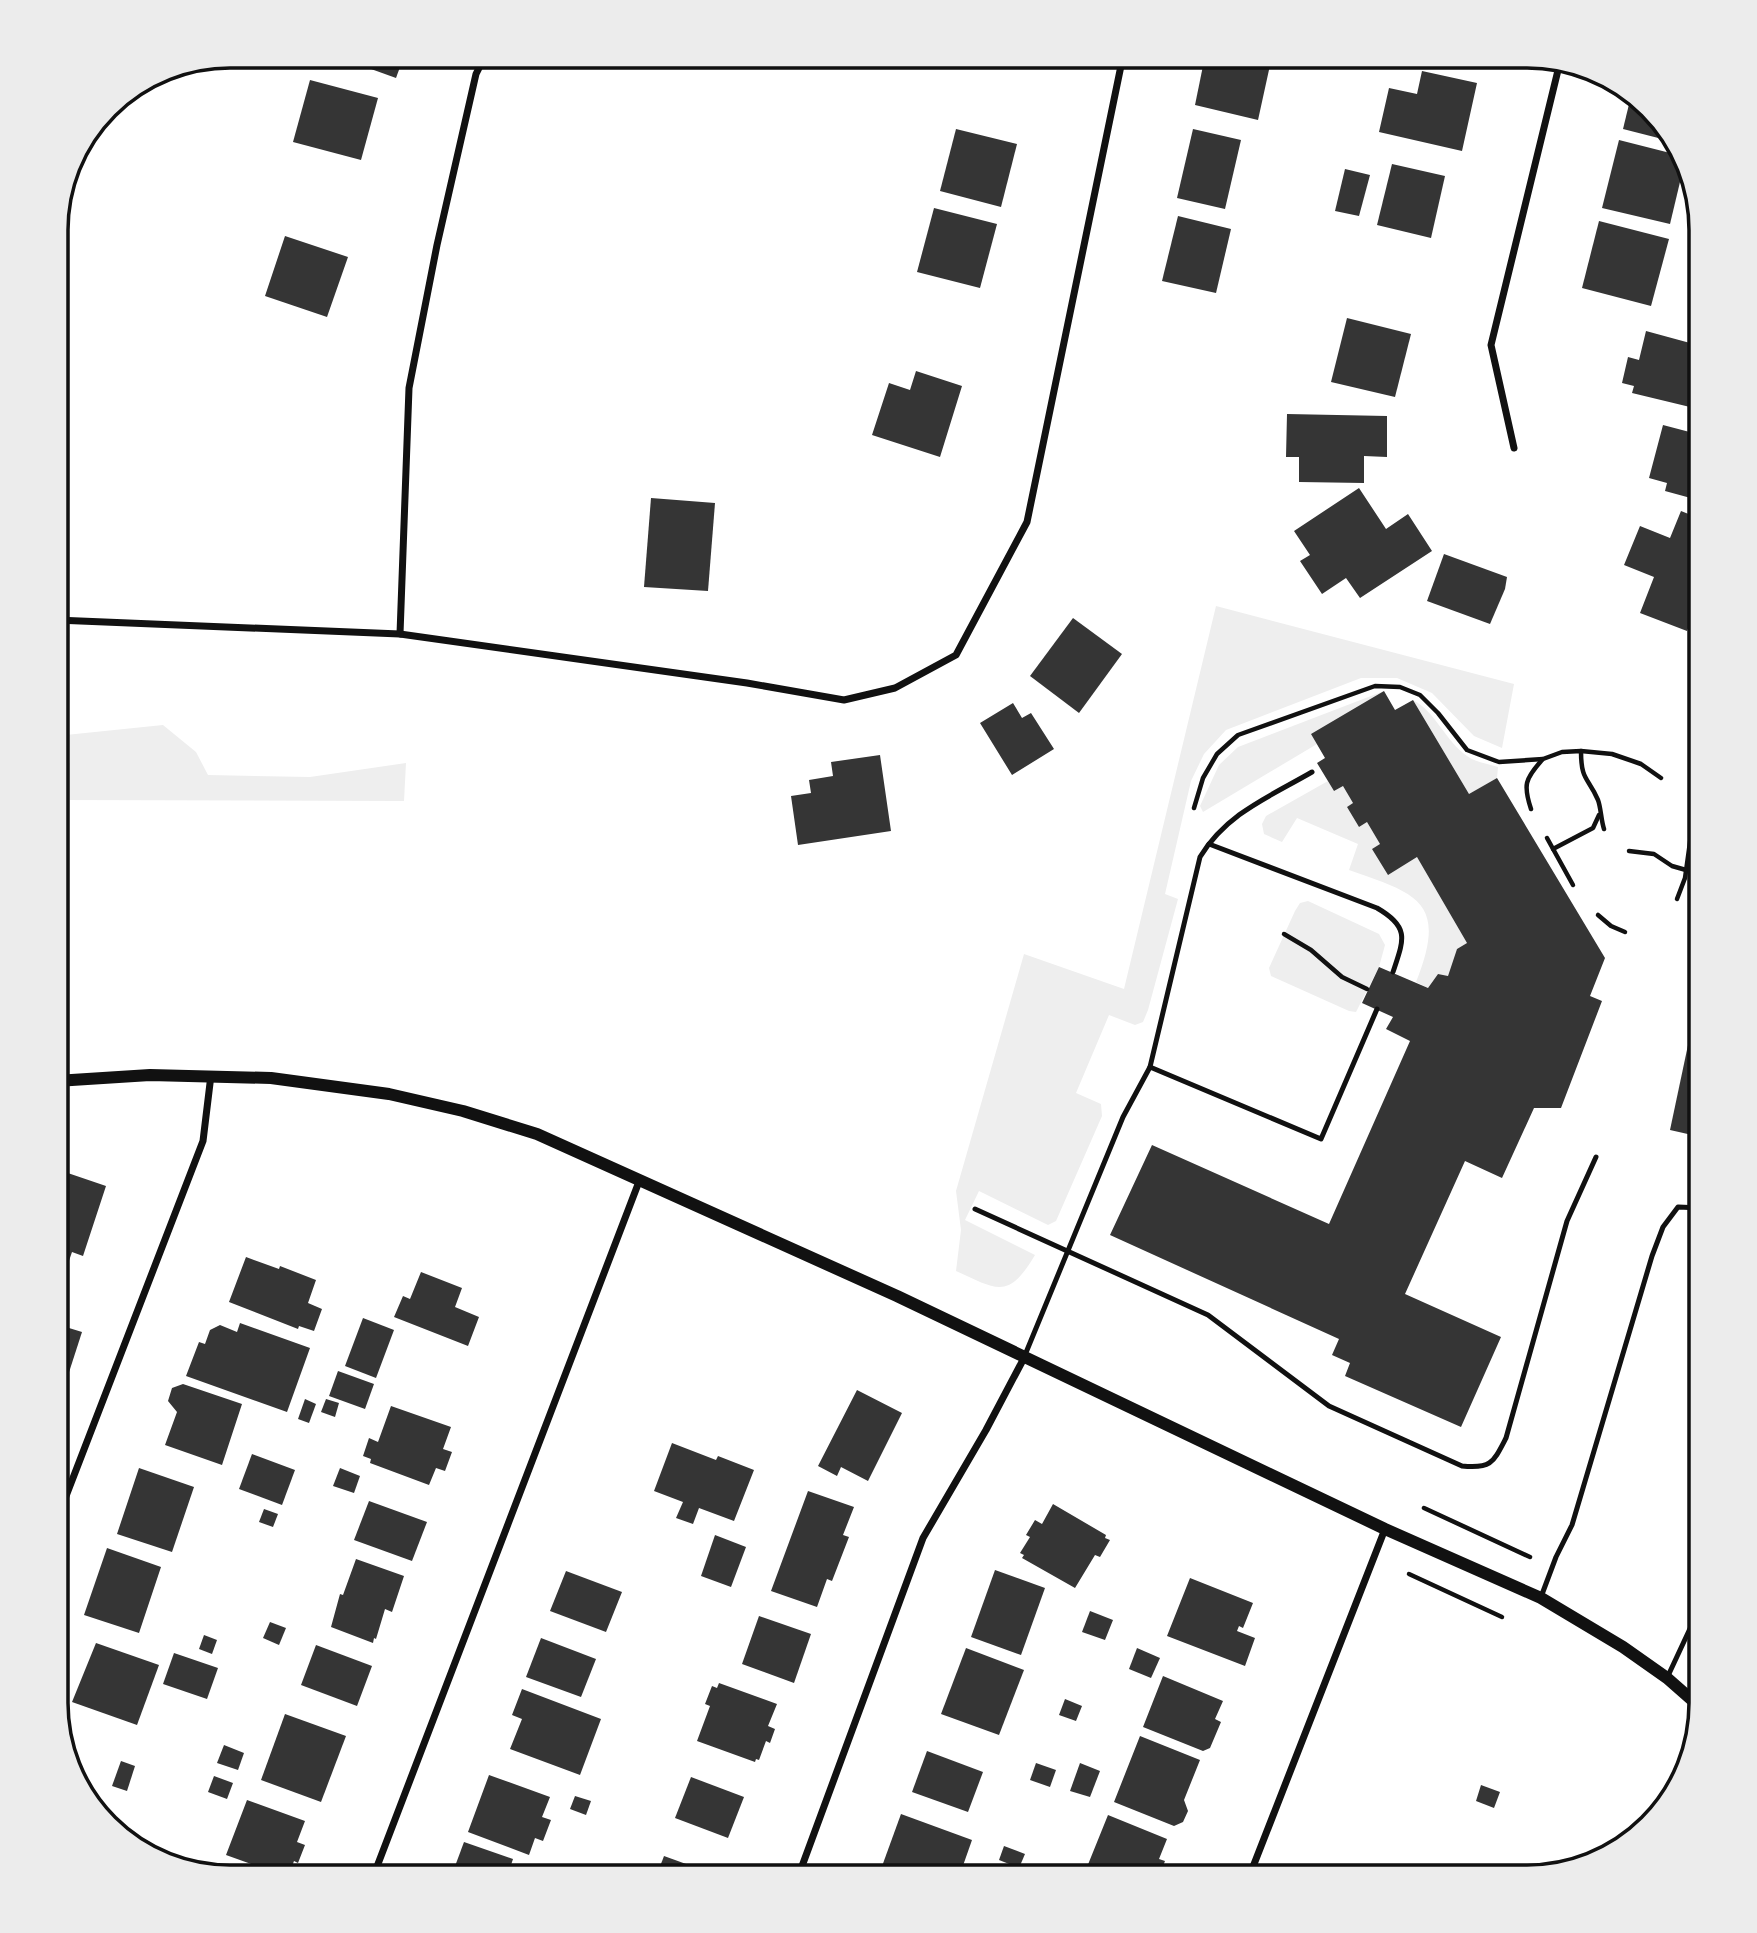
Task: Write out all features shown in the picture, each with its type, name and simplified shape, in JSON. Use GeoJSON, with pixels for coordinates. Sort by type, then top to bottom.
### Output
{"type":"FeatureCollection","features":[{"type":"Feature","properties":{"kind":"street"},"geometry":{"type":"LineString","coordinates":[[400,634],[409,388],[437,245],[478,69]]}},
{"type":"Feature","properties":{"kind":"street"},"geometry":{"type":"LineString","coordinates":[[69,621],[400,634],[844,699],[895,688],[956,655],[1027,522],[1120,69]]}},
{"type":"Feature","properties":{"kind":"street"},"geometry":{"type":"LineString","coordinates":[[1514,448],[1491,345],[1558,71]]}},
{"type":"Feature","properties":{"kind":"street"},"geometry":{"type":"LineString","coordinates":[[68,1081],[150,1075],[271,1078],[389,1094],[463,1111],[537,1134],[640,1178],[897,1296],[1385,1529],[1541,1598],[1623,1647],[1689,1697]]}},
{"type":"Feature","properties":{"kind":"street"},"geometry":{"type":"LineString","coordinates":[[68,1491],[204,1141],[211,1075]]}},
{"type":"Feature","properties":{"kind":"street"},"geometry":{"type":"LineString","coordinates":[[378,1865],[640,1178]]}},
{"type":"Feature","properties":{"kind":"street"},"geometry":{"type":"LineString","coordinates":[[802,1865],[923,1538],[1024,1358]]}},
{"type":"Feature","properties":{"kind":"street"},"geometry":{"type":"LineString","coordinates":[[1255,1865],[1385,1529]]}},
{"type":"Feature","properties":{"kind":"lane"},"geometry":{"type":"LineString","coordinates":[[1024,1358],[1123,1117],[1150,1066],[1161,1031],[1200,857],[1232,819],[1312,772]]}},
{"type":"Feature","properties":{"kind":"lane"},"geometry":{"type":"LineString","coordinates":[[1209,844],[1377,908],[1393,917],[1402,931],[1401,948],[1393,972]]}},
{"type":"Feature","properties":{"kind":"lane"},"geometry":{"type":"LineString","coordinates":[[1150,1066],[1321,1139],[1377,1009]]}},
{"type":"Feature","properties":{"kind":"lane"},"geometry":{"type":"LineString","coordinates":[[975,1209],[1208,1315],[1329,1406],[1462,1466],[1482,1468],[1494,1461],[1506,1438],[1567,1221],[1596,1157]]}},
{"type":"Feature","properties":{"kind":"lane"},"geometry":{"type":"LineString","coordinates":[[1541,1598],[1572,1525],[1663,1227],[1678,1208],[1689,1208]]}},
{"type":"Feature","properties":{"kind":"lane"},"geometry":{"type":"LineString","coordinates":[[1667,1678],[1689,1631]]}},
{"type":"Feature","properties":{"kind":"path"},"geometry":{"type":"LineString","coordinates":[[1194,808],[1203,778],[1217,754],[1238,735],[1375,686],[1399,687],[1420,695],[1467,750],[1500,762],[1543,759],[1563,752],[1612,754],[1641,764],[1661,778]]}},
{"type":"Feature","properties":{"kind":"path"},"geometry":{"type":"LineString","coordinates":[[1581,751],[1581,770],[1599,802],[1599,814],[1604,829]]}},
{"type":"Feature","properties":{"kind":"path"},"geometry":{"type":"LineString","coordinates":[[1531,809],[1526,793],[1527,776],[1543,759]]}},
{"type":"Feature","properties":{"kind":"path"},"geometry":{"type":"LineString","coordinates":[[1553,849],[1593,828],[1599,814]]}},
{"type":"Feature","properties":{"kind":"path"},"geometry":{"type":"LineString","coordinates":[[1547,838],[1573,885]]}},
{"type":"Feature","properties":{"kind":"path"},"geometry":{"type":"LineString","coordinates":[[1677,900],[1689,849]]}},
{"type":"Feature","properties":{"kind":"path"},"geometry":{"type":"LineString","coordinates":[[1629,851],[1654,853],[1672,866],[1686,870]]}},
{"type":"Feature","properties":{"kind":"path"},"geometry":{"type":"LineString","coordinates":[[1598,915],[1625,932]]}},
{"type":"Feature","properties":{"kind":"path"},"geometry":{"type":"LineString","coordinates":[[1284,934],[1311,950],[1342,977],[1368,989]]}},
{"type":"Feature","properties":{"kind":"path"},"geometry":{"type":"LineString","coordinates":[[1424,1508],[1530,1557]]}},
{"type":"Feature","properties":{"kind":"path"},"geometry":{"type":"LineString","coordinates":[[1409,1574],[1502,1617]]}},
{"type":"Feature","properties":{"kind":"shaded area"},"geometry":{"type":"Polygon","coordinates":[[[1216,606],[1514,684],[1502,748],[1474,736],[1432,693],[1397,678],[1361,678],[1226,730],[1204,754],[1191,781],[1165,894],[1178,899],[1148,1010],[1143,1022],[1135,1025],[1109,1015],[1076,1093],[1101,1104],[1102,1116],[1056,1221],[1048,1225],[979,1191],[965,1220],[1035,1255],[1026,1269],[1009,1285],[1001,1287],[982,1283],[956,1271],[961,1230],[956,1191],[1024,954],[1124,989],[1216,606]]]}},
{"type":"Feature","properties":{"kind":"shaded area"},"geometry":{"type":"Polygon","coordinates":[[[1384,691],[1317,744],[1203,812],[1200,806],[1219,765],[1238,747],[1384,691]]]}},
{"type":"Feature","properties":{"kind":"shaded area"},"geometry":{"type":"Polygon","coordinates":[[[1413,700],[1428,712],[1459,750],[1478,761],[1498,767],[1497,778],[1469,794],[1413,700]]]}},
{"type":"Feature","properties":{"kind":"shaded area"},"geometry":{"type":"Polygon","coordinates":[[[163,725],[196,752],[208,775],[310,777],[406,763],[404,801],[69,800],[69,735],[163,725]]]}},
{"type":"Feature","properties":{"kind":"shaded area"},"geometry":{"type":"Polygon","coordinates":[[[1328,781],[1334,791],[1343,786],[1353,803],[1347,807],[1359,827],[1367,822],[1380,844],[1372,849],[1389,874],[1417,857],[1467,943],[1457,949],[1448,976],[1438,974],[1428,988],[1416,982],[1429,934],[1427,918],[1420,905],[1409,895],[1393,886],[1349,870],[1358,844],[1297,818],[1282,842],[1264,834],[1262,824],[1266,816],[1328,781]]]}},
{"type":"Feature","properties":{"kind":"shaded area"},"geometry":{"type":"Polygon","coordinates":[[[1308,901],[1379,934],[1385,945],[1379,967],[1356,1012],[1271,976],[1269,968],[1295,911],[1300,903],[1308,901]]]}},
{"type":"Feature","properties":{"kind":"building"},"geometry":{"type":"Polygon","coordinates":[[[371,69],[399,69],[396,78],[371,69]]]}},
{"type":"Feature","properties":{"kind":"building"},"geometry":{"type":"Polygon","coordinates":[[[1202,69],[1269,69],[1258,120],[1195,105],[1202,69]]]}},
{"type":"Feature","properties":{"kind":"building"},"geometry":{"type":"Polygon","coordinates":[[[1422,71],[1477,83],[1462,151],[1379,132],[1389,88],[1417,94],[1422,71]]]}},
{"type":"Feature","properties":{"kind":"building"},"geometry":{"type":"Polygon","coordinates":[[[310,80],[378,98],[361,160],[293,142],[310,80]]]}},
{"type":"Feature","properties":{"kind":"building"},"geometry":{"type":"Polygon","coordinates":[[[1629,105],[1649,123],[1660,138],[1623,129],[1629,105]]]}},
{"type":"Feature","properties":{"kind":"building"},"geometry":{"type":"Polygon","coordinates":[[[956,129],[1017,144],[1001,207],[940,191],[956,129]]]}},
{"type":"Feature","properties":{"kind":"building"},"geometry":{"type":"Polygon","coordinates":[[[1193,129],[1241,140],[1225,209],[1177,198],[1193,129]]]}},
{"type":"Feature","properties":{"kind":"building"},"geometry":{"type":"Polygon","coordinates":[[[1619,140],[1668,153],[1681,180],[1670,224],[1602,208],[1619,140]]]}},
{"type":"Feature","properties":{"kind":"building"},"geometry":{"type":"Polygon","coordinates":[[[1392,164],[1445,176],[1431,238],[1377,225],[1392,164]]]}},
{"type":"Feature","properties":{"kind":"building"},"geometry":{"type":"Polygon","coordinates":[[[1345,169],[1370,175],[1359,216],[1335,211],[1345,169]]]}},
{"type":"Feature","properties":{"kind":"building"},"geometry":{"type":"Polygon","coordinates":[[[934,208],[997,224],[980,288],[917,272],[934,208]]]}},
{"type":"Feature","properties":{"kind":"building"},"geometry":{"type":"Polygon","coordinates":[[[1178,216],[1231,229],[1216,293],[1162,281],[1178,216]]]}},
{"type":"Feature","properties":{"kind":"building"},"geometry":{"type":"Polygon","coordinates":[[[1599,221],[1669,239],[1651,306],[1582,288],[1599,221]]]}},
{"type":"Feature","properties":{"kind":"building"},"geometry":{"type":"Polygon","coordinates":[[[285,236],[348,257],[327,317],[265,296],[285,236]]]}},
{"type":"Feature","properties":{"kind":"building"},"geometry":{"type":"Polygon","coordinates":[[[1347,318],[1411,334],[1395,397],[1331,382],[1347,318]]]}},
{"type":"Feature","properties":{"kind":"building"},"geometry":{"type":"Polygon","coordinates":[[[1646,331],[1689,343],[1689,407],[1632,393],[1634,386],[1622,383],[1628,357],[1639,360],[1646,331]]]}},
{"type":"Feature","properties":{"kind":"building"},"geometry":{"type":"Polygon","coordinates":[[[916,371],[962,386],[940,457],[872,435],[889,383],[910,390],[916,371]]]}},
{"type":"Feature","properties":{"kind":"building"},"geometry":{"type":"Polygon","coordinates":[[[1287,414],[1387,416],[1387,457],[1364,456],[1364,483],[1299,482],[1299,457],[1286,457],[1287,414]]]}},
{"type":"Feature","properties":{"kind":"building"},"geometry":{"type":"Polygon","coordinates":[[[1663,425],[1689,432],[1689,498],[1665,491],[1667,483],[1649,478],[1663,425]]]}},
{"type":"Feature","properties":{"kind":"building"},"geometry":{"type":"Polygon","coordinates":[[[1359,488],[1386,529],[1408,514],[1432,551],[1360,598],[1346,578],[1322,594],[1300,561],[1310,555],[1294,531],[1359,488]]]}},
{"type":"Feature","properties":{"kind":"building"},"geometry":{"type":"Polygon","coordinates":[[[651,498],[715,503],[708,591],[644,587],[651,498]]]}},
{"type":"Feature","properties":{"kind":"building"},"geometry":{"type":"Polygon","coordinates":[[[1681,511],[1689,514],[1687,631],[1640,613],[1654,577],[1624,565],[1640,526],[1670,538],[1681,511]]]}},
{"type":"Feature","properties":{"kind":"building"},"geometry":{"type":"Polygon","coordinates":[[[1444,554],[1507,577],[1505,589],[1490,624],[1427,601],[1444,554]]]}},
{"type":"Feature","properties":{"kind":"building"},"geometry":{"type":"Polygon","coordinates":[[[1073,618],[1122,654],[1079,713],[1030,676],[1073,618]]]}},
{"type":"Feature","properties":{"kind":"building"},"geometry":{"type":"Polygon","coordinates":[[[1384,691],[1395,710],[1413,700],[1469,794],[1497,778],[1605,958],[1590,996],[1602,1001],[1561,1108],[1534,1108],[1502,1178],[1465,1161],[1405,1294],[1501,1337],[1461,1427],[1345,1376],[1350,1363],[1332,1355],[1339,1339],[1110,1235],[1152,1145],[1329,1224],[1410,1041],[1386,1029],[1393,1017],[1362,1003],[1379,967],[1428,988],[1438,974],[1448,976],[1457,949],[1467,943],[1417,857],[1388,875],[1372,849],[1380,844],[1367,822],[1359,827],[1347,807],[1353,803],[1343,786],[1334,791],[1317,763],[1325,758],[1311,734],[1384,691]]]}},
{"type":"Feature","properties":{"kind":"building"},"geometry":{"type":"Polygon","coordinates":[[[1013,703],[1022,718],[1031,713],[1054,749],[1012,775],[980,723],[1013,703]]]}},
{"type":"Feature","properties":{"kind":"building"},"geometry":{"type":"Polygon","coordinates":[[[880,755],[891,831],[798,845],[791,796],[811,793],[809,780],[833,776],[831,762],[880,755]]]}},
{"type":"Feature","properties":{"kind":"building"},"geometry":{"type":"Polygon","coordinates":[[[1688,1045],[1689,1045],[1689,1134],[1670,1130],[1688,1045]]]}},
{"type":"Feature","properties":{"kind":"building"},"geometry":{"type":"Polygon","coordinates":[[[68,1173],[106,1186],[83,1256],[72,1252],[68,1263],[68,1173]]]}},
{"type":"Feature","properties":{"kind":"building"},"geometry":{"type":"Polygon","coordinates":[[[246,1257],[316,1280],[308,1303],[322,1309],[314,1331],[299,1326],[298,1329],[229,1302],[246,1257]]]}},
{"type":"Feature","properties":{"kind":"building"},"geometry":{"type":"Polygon","coordinates":[[[421,1272],[462,1288],[455,1307],[479,1317],[468,1346],[394,1317],[403,1296],[410,1299],[421,1272]]]}},
{"type":"Feature","properties":{"kind":"building"},"geometry":{"type":"Polygon","coordinates":[[[363,1318],[394,1330],[376,1378],[345,1366],[363,1318]]]}},
{"type":"Feature","properties":{"kind":"building"},"geometry":{"type":"Polygon","coordinates":[[[240,1323],[310,1348],[287,1412],[186,1376],[199,1342],[205,1344],[210,1330],[220,1325],[237,1332],[240,1323]]]}},
{"type":"Feature","properties":{"kind":"building"},"geometry":{"type":"Polygon","coordinates":[[[68,1328],[82,1332],[68,1375],[68,1328]]]}},
{"type":"Feature","properties":{"kind":"building"},"geometry":{"type":"Polygon","coordinates":[[[338,1371],[374,1384],[365,1409],[329,1396],[338,1371]]]}},
{"type":"Feature","properties":{"kind":"building"},"geometry":{"type":"Polygon","coordinates":[[[183,1384],[242,1404],[222,1465],[165,1445],[177,1412],[168,1401],[172,1388],[183,1384]]]}},
{"type":"Feature","properties":{"kind":"building"},"geometry":{"type":"Polygon","coordinates":[[[857,1390],[902,1413],[868,1481],[841,1467],[837,1476],[818,1466],[857,1390]]]}},
{"type":"Feature","properties":{"kind":"building"},"geometry":{"type":"Polygon","coordinates":[[[305,1399],[316,1404],[309,1423],[298,1419],[305,1399]]]}},
{"type":"Feature","properties":{"kind":"building"},"geometry":{"type":"Polygon","coordinates":[[[326,1399],[339,1403],[335,1417],[321,1412],[326,1399]]]}},
{"type":"Feature","properties":{"kind":"building"},"geometry":{"type":"Polygon","coordinates":[[[391,1406],[451,1427],[443,1449],[452,1452],[445,1471],[436,1468],[429,1485],[370,1463],[371,1459],[363,1456],[369,1438],[378,1442],[391,1406]]]}},
{"type":"Feature","properties":{"kind":"building"},"geometry":{"type":"Polygon","coordinates":[[[672,1443],[716,1460],[718,1456],[754,1470],[734,1521],[699,1508],[693,1524],[676,1518],[683,1502],[654,1491],[672,1443]]]}},
{"type":"Feature","properties":{"kind":"building"},"geometry":{"type":"Polygon","coordinates":[[[252,1454],[295,1470],[282,1505],[239,1489],[252,1454]]]}},
{"type":"Feature","properties":{"kind":"building"},"geometry":{"type":"Polygon","coordinates":[[[139,1468],[194,1487],[172,1552],[117,1534],[139,1468]]]}},
{"type":"Feature","properties":{"kind":"building"},"geometry":{"type":"Polygon","coordinates":[[[340,1468],[360,1476],[354,1493],[333,1486],[340,1468]]]}},
{"type":"Feature","properties":{"kind":"building"},"geometry":{"type":"Polygon","coordinates":[[[808,1491],[854,1507],[843,1535],[849,1537],[832,1581],[827,1579],[817,1607],[771,1591],[808,1491]]]}},
{"type":"Feature","properties":{"kind":"building"},"geometry":{"type":"Polygon","coordinates":[[[369,1501],[427,1522],[412,1561],[354,1540],[369,1501]]]}},
{"type":"Feature","properties":{"kind":"building"},"geometry":{"type":"Polygon","coordinates":[[[1053,1504],[1110,1540],[1100,1557],[1095,1555],[1075,1588],[1022,1558],[1024,1555],[1020,1553],[1030,1537],[1026,1535],[1035,1520],[1042,1524],[1053,1504]]]}},
{"type":"Feature","properties":{"kind":"building"},"geometry":{"type":"Polygon","coordinates":[[[264,1509],[278,1514],[273,1527],[259,1522],[264,1509]]]}},
{"type":"Feature","properties":{"kind":"building"},"geometry":{"type":"Polygon","coordinates":[[[715,1535],[746,1547],[731,1587],[701,1576],[715,1535]]]}},
{"type":"Feature","properties":{"kind":"building"},"geometry":{"type":"Polygon","coordinates":[[[107,1548],[161,1567],[139,1633],[84,1615],[107,1548]]]}},
{"type":"Feature","properties":{"kind":"building"},"geometry":{"type":"Polygon","coordinates":[[[356,1559],[404,1576],[392,1612],[385,1609],[373,1643],[331,1627],[340,1594],[343,1595],[356,1559]]]}},
{"type":"Feature","properties":{"kind":"building"},"geometry":{"type":"Polygon","coordinates":[[[995,1570],[1045,1588],[1021,1655],[971,1637],[995,1570]]]}},
{"type":"Feature","properties":{"kind":"building"},"geometry":{"type":"Polygon","coordinates":[[[566,1571],[622,1592],[606,1632],[550,1611],[566,1571]]]}},
{"type":"Feature","properties":{"kind":"building"},"geometry":{"type":"Polygon","coordinates":[[[1190,1578],[1253,1603],[1243,1628],[1239,1626],[1237,1631],[1255,1638],[1245,1666],[1167,1636],[1190,1578]]]}},
{"type":"Feature","properties":{"kind":"building"},"geometry":{"type":"Polygon","coordinates":[[[1090,1611],[1113,1620],[1105,1640],[1082,1632],[1090,1611]]]}},
{"type":"Feature","properties":{"kind":"building"},"geometry":{"type":"Polygon","coordinates":[[[759,1616],[811,1634],[794,1683],[742,1664],[759,1616]]]}},
{"type":"Feature","properties":{"kind":"building"},"geometry":{"type":"Polygon","coordinates":[[[270,1622],[286,1628],[279,1645],[263,1638],[270,1622]]]}},
{"type":"Feature","properties":{"kind":"building"},"geometry":{"type":"Polygon","coordinates":[[[204,1635],[217,1640],[212,1654],[199,1649],[204,1635]]]}},
{"type":"Feature","properties":{"kind":"building"},"geometry":{"type":"Polygon","coordinates":[[[541,1638],[596,1659],[581,1697],[526,1677],[541,1638]]]}},
{"type":"Feature","properties":{"kind":"building"},"geometry":{"type":"Polygon","coordinates":[[[96,1643],[159,1665],[137,1725],[72,1702],[96,1643]]]}},
{"type":"Feature","properties":{"kind":"building"},"geometry":{"type":"Polygon","coordinates":[[[316,1645],[372,1666],[357,1706],[301,1685],[316,1645]]]}},
{"type":"Feature","properties":{"kind":"building"},"geometry":{"type":"Polygon","coordinates":[[[966,1648],[1024,1670],[999,1735],[941,1714],[966,1648]]]}},
{"type":"Feature","properties":{"kind":"building"},"geometry":{"type":"Polygon","coordinates":[[[1137,1648],[1160,1658],[1151,1678],[1129,1669],[1137,1648]]]}},
{"type":"Feature","properties":{"kind":"building"},"geometry":{"type":"Polygon","coordinates":[[[174,1653],[218,1668],[207,1699],[163,1684],[174,1653]]]}},
{"type":"Feature","properties":{"kind":"building"},"geometry":{"type":"Polygon","coordinates":[[[1163,1676],[1223,1701],[1215,1719],[1221,1722],[1210,1748],[1203,1751],[1143,1727],[1163,1676]]]}},
{"type":"Feature","properties":{"kind":"building"},"geometry":{"type":"Polygon","coordinates":[[[719,1683],[777,1704],[768,1726],[775,1729],[770,1743],[766,1741],[759,1760],[756,1759],[755,1762],[697,1741],[710,1706],[705,1704],[712,1686],[717,1688],[719,1683]]]}},
{"type":"Feature","properties":{"kind":"building"},"geometry":{"type":"Polygon","coordinates":[[[522,1689],[601,1719],[580,1775],[510,1749],[522,1719],[512,1715],[522,1689]]]}},
{"type":"Feature","properties":{"kind":"building"},"geometry":{"type":"Polygon","coordinates":[[[1065,1699],[1082,1706],[1076,1721],[1059,1715],[1065,1699]]]}},
{"type":"Feature","properties":{"kind":"building"},"geometry":{"type":"Polygon","coordinates":[[[285,1714],[346,1736],[321,1802],[261,1780],[285,1714]]]}},
{"type":"Feature","properties":{"kind":"building"},"geometry":{"type":"Polygon","coordinates":[[[1140,1736],[1200,1760],[1184,1800],[1188,1811],[1183,1822],[1174,1826],[1114,1802],[1140,1736]]]}},
{"type":"Feature","properties":{"kind":"building"},"geometry":{"type":"Polygon","coordinates":[[[224,1745],[244,1753],[238,1770],[217,1763],[224,1745]]]}},
{"type":"Feature","properties":{"kind":"building"},"geometry":{"type":"Polygon","coordinates":[[[927,1751],[983,1772],[968,1812],[912,1792],[927,1751]]]}},
{"type":"Feature","properties":{"kind":"building"},"geometry":{"type":"Polygon","coordinates":[[[121,1761],[135,1766],[127,1791],[112,1786],[121,1761]]]}},
{"type":"Feature","properties":{"kind":"building"},"geometry":{"type":"Polygon","coordinates":[[[1036,1763],[1056,1770],[1050,1787],[1030,1780],[1036,1763]]]}},
{"type":"Feature","properties":{"kind":"building"},"geometry":{"type":"Polygon","coordinates":[[[1080,1763],[1100,1771],[1090,1797],[1070,1791],[1080,1763]]]}},
{"type":"Feature","properties":{"kind":"building"},"geometry":{"type":"Polygon","coordinates":[[[489,1775],[550,1797],[542,1817],[551,1820],[543,1841],[535,1838],[529,1855],[468,1832],[489,1775]]]}},
{"type":"Feature","properties":{"kind":"building"},"geometry":{"type":"Polygon","coordinates":[[[214,1776],[233,1783],[227,1799],[208,1792],[214,1776]]]}},
{"type":"Feature","properties":{"kind":"building"},"geometry":{"type":"Polygon","coordinates":[[[691,1777],[744,1797],[728,1838],[675,1818],[691,1777]]]}},
{"type":"Feature","properties":{"kind":"building"},"geometry":{"type":"Polygon","coordinates":[[[1481,1785],[1500,1792],[1494,1808],[1476,1801],[1481,1785]]]}},
{"type":"Feature","properties":{"kind":"building"},"geometry":{"type":"Polygon","coordinates":[[[575,1796],[591,1801],[586,1815],[570,1809],[575,1796]]]}},
{"type":"Feature","properties":{"kind":"building"},"geometry":{"type":"Polygon","coordinates":[[[247,1800],[305,1821],[297,1842],[305,1845],[298,1863],[294,1861],[292,1865],[254,1865],[226,1855],[247,1800]]]}},
{"type":"Feature","properties":{"kind":"building"},"geometry":{"type":"Polygon","coordinates":[[[901,1814],[972,1840],[963,1865],[882,1865],[901,1814]]]}},
{"type":"Feature","properties":{"kind":"building"},"geometry":{"type":"Polygon","coordinates":[[[1108,1815],[1167,1839],[1159,1859],[1165,1861],[1163,1865],[1088,1865],[1108,1815]]]}},
{"type":"Feature","properties":{"kind":"building"},"geometry":{"type":"Polygon","coordinates":[[[464,1842],[513,1859],[511,1865],[455,1865],[464,1842]]]}},
{"type":"Feature","properties":{"kind":"building"},"geometry":{"type":"Polygon","coordinates":[[[1004,1846],[1025,1854],[1020,1865],[999,1860],[1004,1846]]]}},
{"type":"Feature","properties":{"kind":"building"},"geometry":{"type":"Polygon","coordinates":[[[664,1856],[689,1865],[661,1865],[664,1856]]]}}]}
